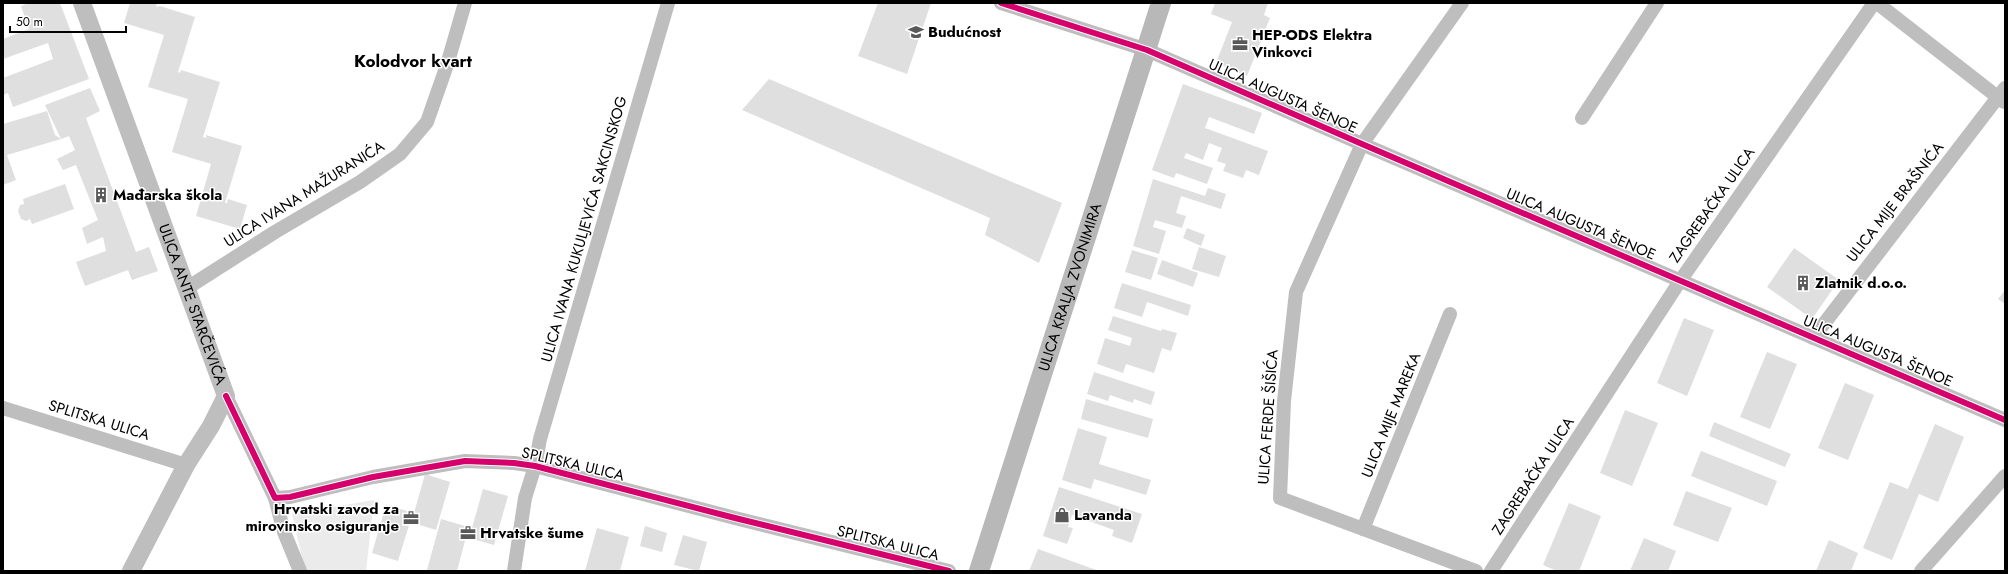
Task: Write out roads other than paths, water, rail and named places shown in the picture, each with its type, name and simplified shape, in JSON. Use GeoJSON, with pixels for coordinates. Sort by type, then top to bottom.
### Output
{"type":"FeatureCollection","features":[{"type":"Feature","properties":{"kind":"main road","name":"ULICA KRALJA ZVONIMIRA"},"geometry":{"type":"LineString","coordinates":[[979,571],[1161,3]]}},
{"type":"Feature","properties":{"kind":"street","name":"ULICA ANTE STARČEVIĆA"},"geometry":{"type":"LineString","coordinates":[[82,3],[226,396],[211,426],[186,465],[131,571]]}},
{"type":"Feature","properties":{"kind":"street","name":"ULICA IVANA MAŽURANIĆA"},"geometry":{"type":"LineString","coordinates":[[186,288],[275,232],[360,182],[400,154],[427,122],[447,65],[465,3]]}},
{"type":"Feature","properties":{"kind":"street","name":"ULICA IVANA KUKULJEVIĆA SAKCINSKOG"},"geometry":{"type":"LineString","coordinates":[[514,571],[525,498],[535,466],[540,439],[668,3]]}},
{"type":"Feature","properties":{"kind":"street","name":"ULICA AUGUSTA ŠENOE"},"geometry":{"type":"LineString","coordinates":[[1001,3],[1147,50],[2005,420]]}},
{"type":"Feature","properties":{"kind":"street"},"geometry":{"type":"LineString","coordinates":[[1362,144],[1462,3]]}},
{"type":"Feature","properties":{"kind":"street"},"geometry":{"type":"LineString","coordinates":[[1582,118],[1657,3]]}},
{"type":"Feature","properties":{"kind":"street"},"geometry":{"type":"LineString","coordinates":[[1875,3],[2003,96]]}},
{"type":"Feature","properties":{"kind":"street","name":"ZAGREBAČKA ULICA"},"geometry":{"type":"LineString","coordinates":[[1491,571],[1680,281],[1875,3]]}},
{"type":"Feature","properties":{"kind":"street","name":"ULICA MIJE BRAŠNIĆA"},"geometry":{"type":"LineString","coordinates":[[1813,338],[2003,96]]}},
{"type":"Feature","properties":{"kind":"street","name":"ULICA FERDE ŠIŠIĆA"},"geometry":{"type":"LineString","coordinates":[[1362,144],[1296,292],[1284,401],[1280,498],[1476,571]]}},
{"type":"Feature","properties":{"kind":"street","name":"ULICA MIJE MAREKA"},"geometry":{"type":"LineString","coordinates":[[1363,529],[1450,314]]}},
{"type":"Feature","properties":{"kind":"street"},"geometry":{"type":"LineString","coordinates":[[226,396],[275,498],[284,532],[300,571]]}},
{"type":"Feature","properties":{"kind":"street","name":"SPLITSKA ULICA"},"geometry":{"type":"LineString","coordinates":[[3,408],[186,465]]}},
{"type":"Feature","properties":{"kind":"street","name":"SPLITSKA ULICA"},"geometry":{"type":"LineString","coordinates":[[275,498],[290,497],[374,477],[465,461],[514,463],[535,466],[735,518],[949,571]]}},
{"type":"Feature","properties":{"kind":"street"},"geometry":{"type":"LineString","coordinates":[[1921,571],[2005,476]]}},
{"type":"Feature","properties":{"kind":"place","name":"Budućnost"},"geometry":{"type":"Point","coordinates":[916,32]}},
{"type":"Feature","properties":{"kind":"place","name":"HEP-ODS Elektra Vinkovci"},"geometry":{"type":"Point","coordinates":[1240,44]}},
{"type":"Feature","properties":{"kind":"place","name":"Mađarska škola"},"geometry":{"type":"Point","coordinates":[101,195]}},
{"type":"Feature","properties":{"kind":"place","name":"Zlatnik d.o.o."},"geometry":{"type":"Point","coordinates":[1803,283]}},
{"type":"Feature","properties":{"kind":"place","name":"Lavanda"},"geometry":{"type":"Point","coordinates":[1062,515]}},
{"type":"Feature","properties":{"kind":"place","name":"Hrvatski zavod za mirovinsko osiguranje"},"geometry":{"type":"Point","coordinates":[411,518]}},
{"type":"Feature","properties":{"kind":"place","name":"Hrvatske šume"},"geometry":{"type":"Point","coordinates":[468,533]}},
{"type":"Feature","properties":{"kind":"district","name":"Kolodvor kvart"},"geometry":{"type":"Point","coordinates":[413,61]}}]}
